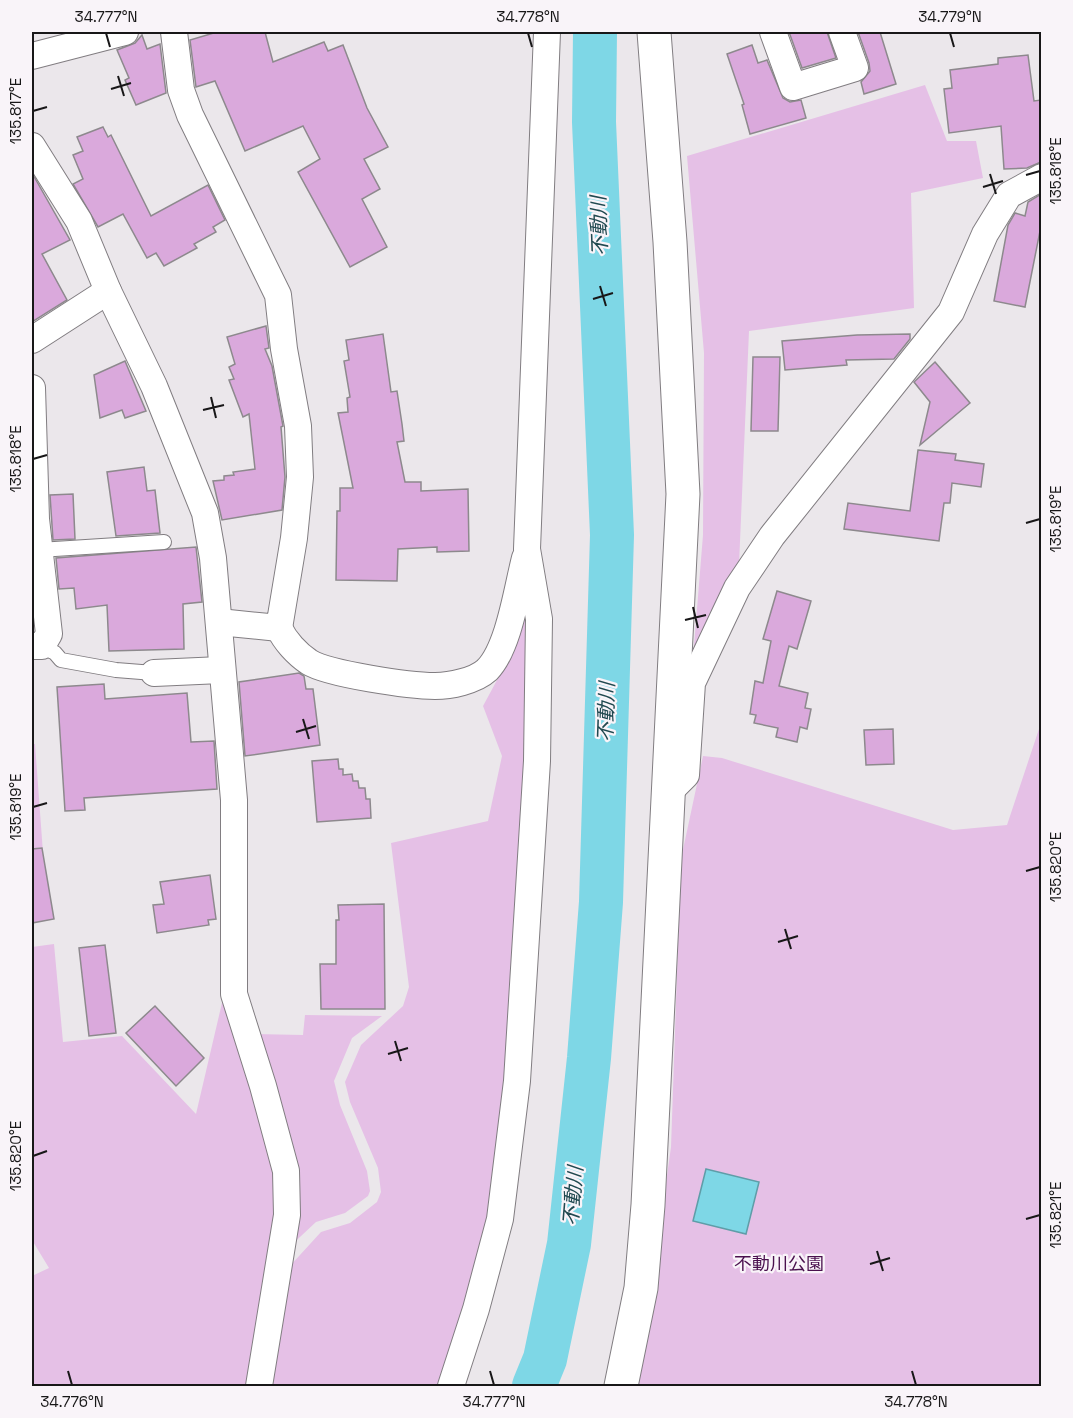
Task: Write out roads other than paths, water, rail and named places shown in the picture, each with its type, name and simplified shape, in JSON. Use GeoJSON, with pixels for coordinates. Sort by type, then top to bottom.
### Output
{"type":"FeatureCollection","features":[{"type":"Feature","properties":{"kind":"street"},"geometry":{"type":"LineString","coordinates":[[32,56],[125,32]]}},
{"type":"Feature","properties":{"kind":"street"},"geometry":{"type":"LineString","coordinates":[[174,32],[181,90],[190,115],[278,295],[284,349],[298,426],[300,477],[294,538],[279,628],[285,639],[308,662],[324,669],[424,686],[464,681],[486,670],[501,647],[527,549]]}},
{"type":"Feature","properties":{"kind":"street"},"geometry":{"type":"LineString","coordinates":[[451,1386],[476,1309],[500,1218],[517,1081],[537,761],[539,619],[527,549],[547,32]]}},
{"type":"Feature","properties":{"kind":"street"},"geometry":{"type":"LineString","coordinates":[[621,1386],[641,1288],[648,1205],[655,1041],[671,790],[683,494],[670,242],[654,32]]}},
{"type":"Feature","properties":{"kind":"street"},"geometry":{"type":"LineString","coordinates":[[773,32],[793,87],[855,68],[842,32]]}},
{"type":"Feature","properties":{"kind":"street"},"geometry":{"type":"LineString","coordinates":[[32,146],[79,221],[108,291],[154,386],[205,513],[219,622],[221,670],[234,800],[234,994],[263,1086],[286,1171],[287,1215],[259,1386]]}},
{"type":"Feature","properties":{"kind":"street"},"geometry":{"type":"LineString","coordinates":[[671,790],[686,775],[692,682],[737,588],[772,536],[951,312],[985,234],[1009,195],[1041,177]]}},
{"type":"Feature","properties":{"kind":"street"},"geometry":{"type":"LineString","coordinates":[[32,340],[108,291]]}},
{"type":"Feature","properties":{"kind":"street"},"geometry":{"type":"LineString","coordinates":[[32,388],[36,519],[49,634],[37,646]]}},
{"type":"Feature","properties":{"kind":"street"},"geometry":{"type":"LineString","coordinates":[[219,622],[279,628]]}},
{"type":"Feature","properties":{"kind":"street"},"geometry":{"type":"LineString","coordinates":[[154,673],[221,670]]}},
{"type":"Feature","properties":{"kind":"lane"},"geometry":{"type":"LineString","coordinates":[[39,550],[164,542]]}},
{"type":"Feature","properties":{"kind":"lane"},"geometry":{"type":"LineString","coordinates":[[37,646],[61,660],[116,670],[154,673]]}},
{"type":"Feature","properties":{"kind":"water"},"geometry":{"type":"Polygon","coordinates":[[[706,1169],[759,1182],[746,1234],[693,1221],[706,1169]]]}},
{"type":"Feature","properties":{"kind":"waterway","name":"不動川"},"geometry":{"type":"LineString","coordinates":[[534,1386],[545,1359],[569,1244],[589,1058],[601,902],[612,535],[594,122],[595,32]]}},
{"type":"Feature","properties":{"kind":"park label","name":"不動川公園"},"geometry":{"type":"Point","coordinates":[779,1264]}}]}
